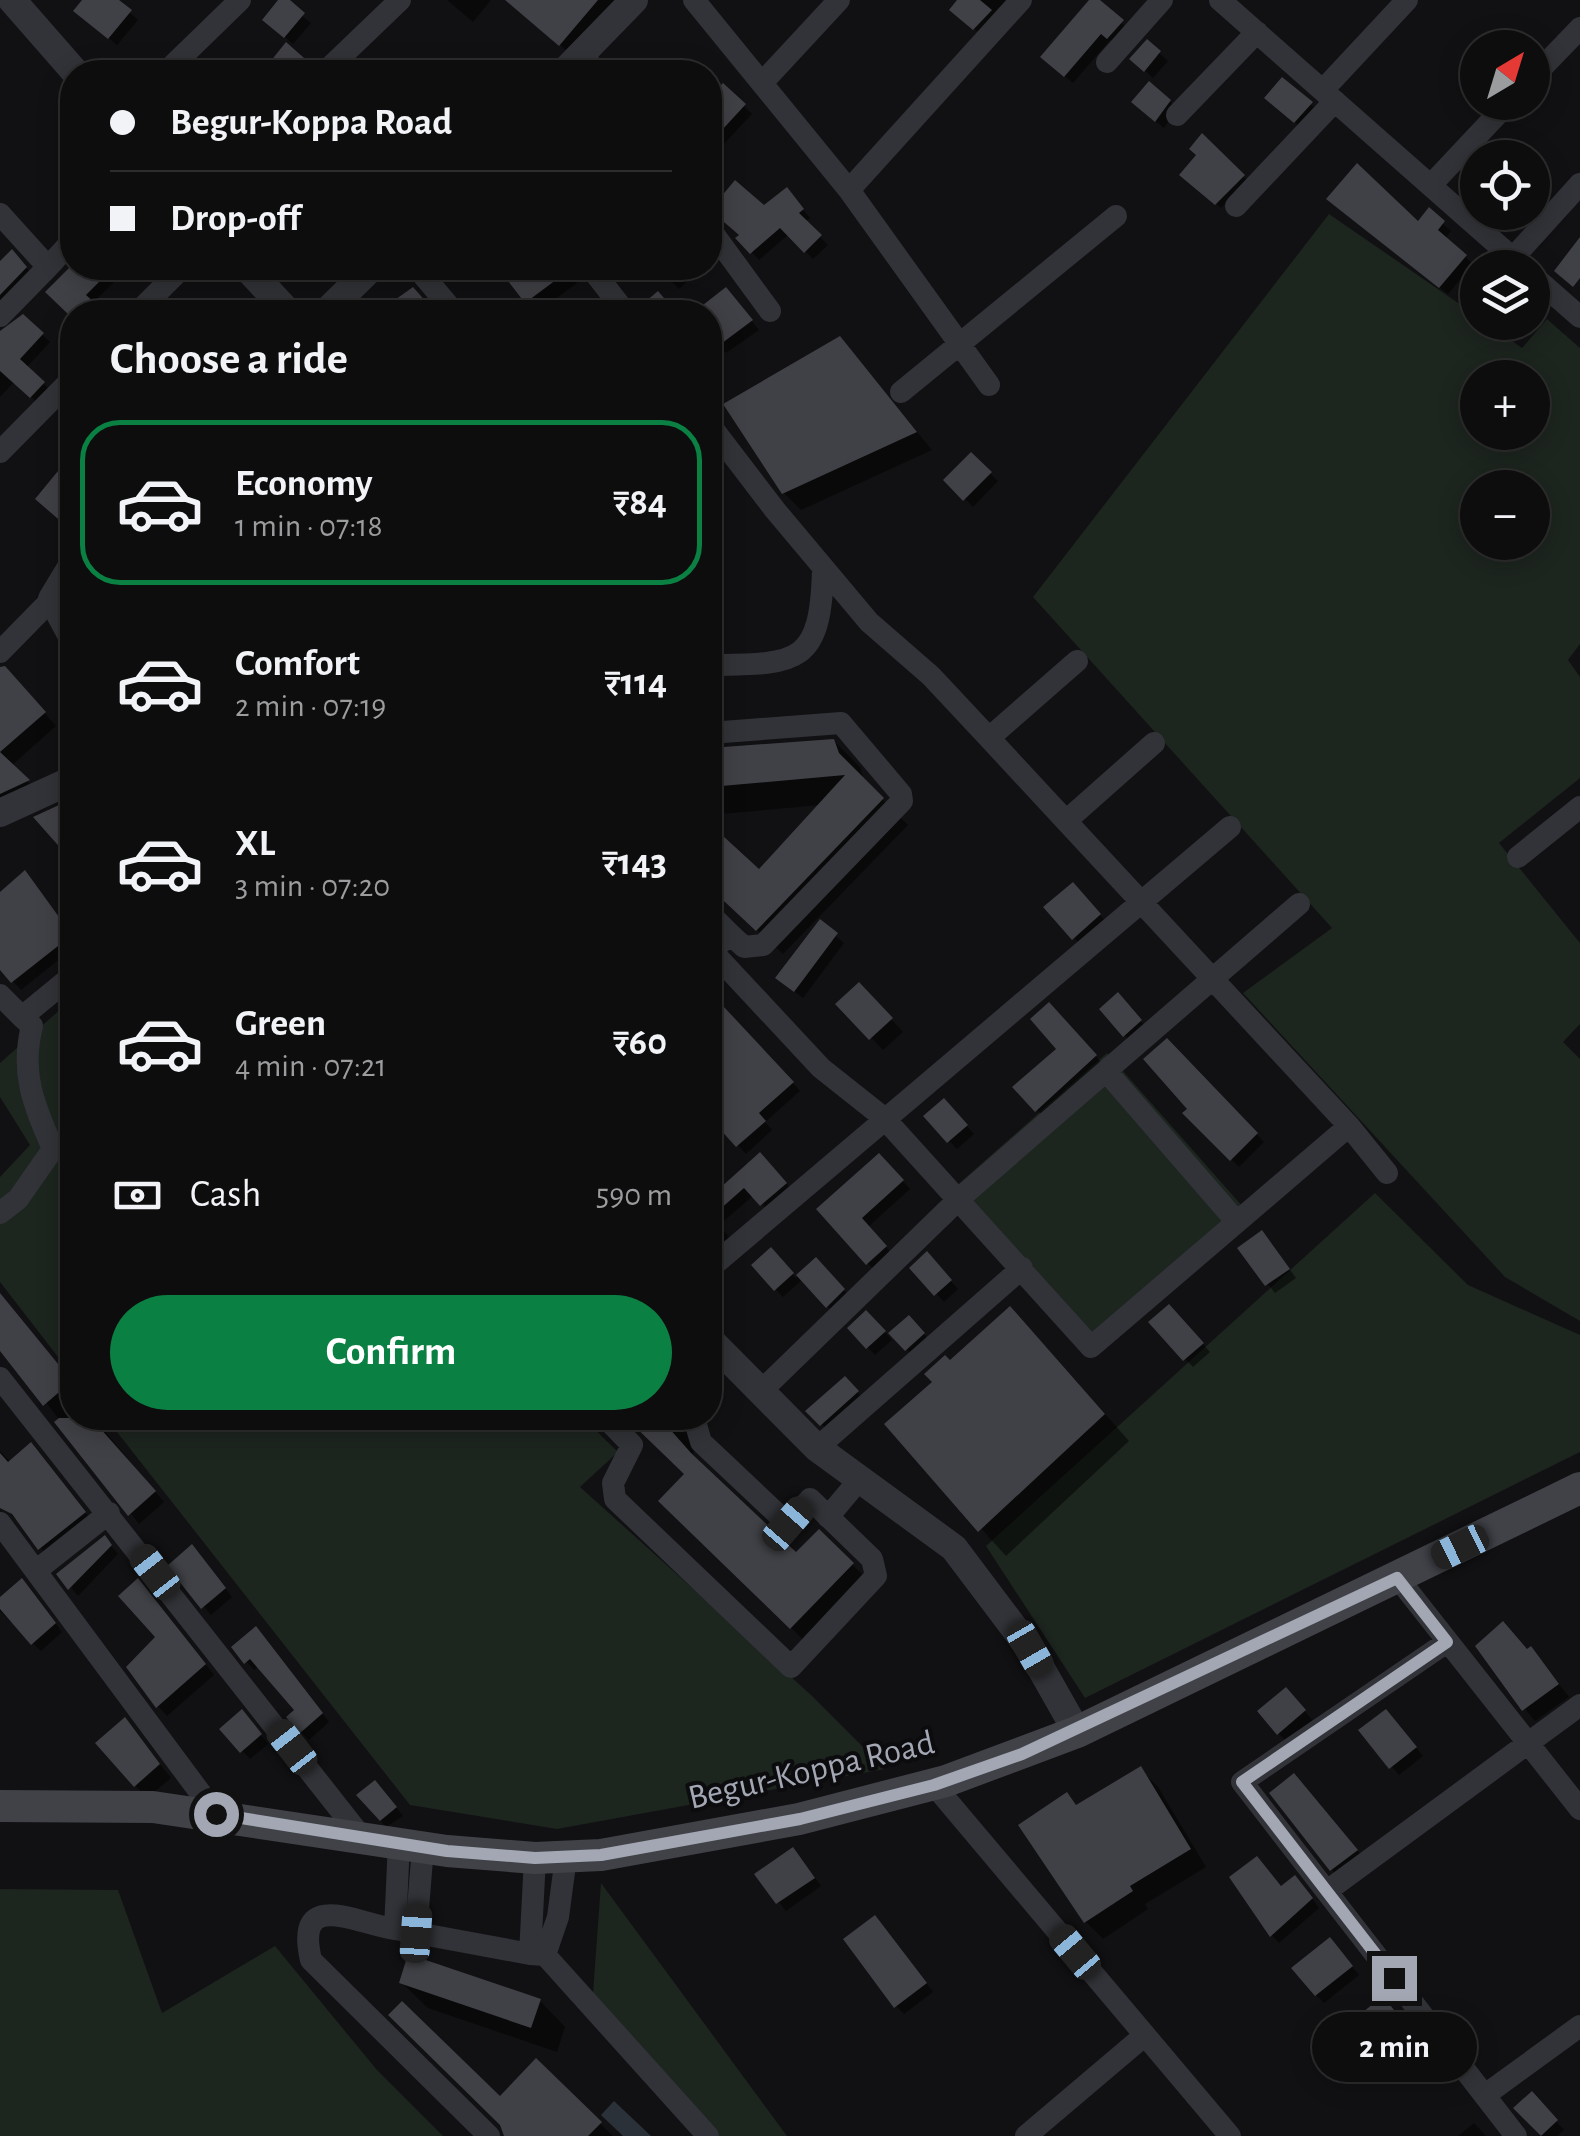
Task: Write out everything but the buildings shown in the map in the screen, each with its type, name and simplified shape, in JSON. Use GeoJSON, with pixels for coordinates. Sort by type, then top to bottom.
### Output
{"type":"FeatureCollection","features":[{"type":"Feature","properties":{"kind":"main road","name":"Begur-Koppa Road"},"geometry":{"type":"LineString","coordinates":[[0,1806],[153,1807],[411,1845],[550,1857],[800,1819],[934,1785],[1077,1732],[1580,1488]]}},
{"type":"Feature","properties":{"kind":"street"},"geometry":{"type":"LineString","coordinates":[[178,60],[240,0]]}},
{"type":"Feature","properties":{"kind":"street"},"geometry":{"type":"LineString","coordinates":[[338,60],[400,0]]}},
{"type":"Feature","properties":{"kind":"street"},"geometry":{"type":"LineString","coordinates":[[586,60],[634,0]]}},
{"type":"Feature","properties":{"kind":"street"},"geometry":{"type":"LineString","coordinates":[[694,0],[849,190],[989,385]]}},
{"type":"Feature","properties":{"kind":"street"},"geometry":{"type":"LineString","coordinates":[[762,83],[839,0]]}},
{"type":"Feature","properties":{"kind":"street"},"geometry":{"type":"LineString","coordinates":[[849,190],[1021,0]]}},
{"type":"Feature","properties":{"kind":"street"},"geometry":{"type":"LineString","coordinates":[[1106,62],[1162,0]]}},
{"type":"Feature","properties":{"kind":"street"},"geometry":{"type":"LineString","coordinates":[[1236,206],[1407,0]]}},
{"type":"Feature","properties":{"kind":"street"},"geometry":{"type":"LineString","coordinates":[[1231,3],[1257,32],[1504,250]]}},
{"type":"Feature","properties":{"kind":"street"},"geometry":{"type":"LineString","coordinates":[[27,5],[66,60]]}},
{"type":"Feature","properties":{"kind":"street"},"geometry":{"type":"LineString","coordinates":[[1550,59],[1580,28]]}},
{"type":"Feature","properties":{"kind":"street"},"geometry":{"type":"LineString","coordinates":[[1177,115],[1257,32]]}},
{"type":"Feature","properties":{"kind":"street"},"geometry":{"type":"LineString","coordinates":[[1430,185],[1492,120]]}},
{"type":"Feature","properties":{"kind":"street"},"geometry":{"type":"LineString","coordinates":[[1528,250],[1580,184]]}},
{"type":"Feature","properties":{"kind":"street"},"geometry":{"type":"LineString","coordinates":[[0,214],[48,267]]}},
{"type":"Feature","properties":{"kind":"street"},"geometry":{"type":"LineString","coordinates":[[900,392],[1116,216]]}},
{"type":"Feature","properties":{"kind":"street"},"geometry":{"type":"LineString","coordinates":[[722,245],[770,311]]}},
{"type":"Feature","properties":{"kind":"street"},"geometry":{"type":"LineString","coordinates":[[0,316],[60,254]]}},
{"type":"Feature","properties":{"kind":"street"},"geometry":{"type":"LineString","coordinates":[[150,300],[170,280]]}},
{"type":"Feature","properties":{"kind":"street"},"geometry":{"type":"LineString","coordinates":[[258,280],[277,300]]}},
{"type":"Feature","properties":{"kind":"street"},"geometry":{"type":"LineString","coordinates":[[338,300],[359,280]]}},
{"type":"Feature","properties":{"kind":"street"},"geometry":{"type":"LineString","coordinates":[[428,280],[444,300]]}},
{"type":"Feature","properties":{"kind":"street"},"geometry":{"type":"LineString","coordinates":[[600,280],[616,300]]}},
{"type":"Feature","properties":{"kind":"street"},"geometry":{"type":"LineString","coordinates":[[1550,291],[1580,318]]}},
{"type":"Feature","properties":{"kind":"street"},"geometry":{"type":"LineString","coordinates":[[0,452],[60,390]]}},
{"type":"Feature","properties":{"kind":"street"},"geometry":{"type":"LineString","coordinates":[[722,440],[870,622],[931,676],[989,738],[1349,1126],[1386,1174]]}},
{"type":"Feature","properties":{"kind":"street"},"geometry":{"type":"LineString","coordinates":[[722,664],[780,664],[804,648],[820,624],[823,568]]}},
{"type":"Feature","properties":{"kind":"street"},"geometry":{"type":"LineString","coordinates":[[0,652],[60,586]]}},
{"type":"Feature","properties":{"kind":"street"},"geometry":{"type":"LineString","coordinates":[[52,599],[60,614]]}},
{"type":"Feature","properties":{"kind":"street"},"geometry":{"type":"LineString","coordinates":[[989,738],[1077,662]]}},
{"type":"Feature","properties":{"kind":"street"},"geometry":{"type":"LineString","coordinates":[[722,731],[841,723],[901,794],[897,808],[763,945],[744,948],[722,926]]}},
{"type":"Feature","properties":{"kind":"street"},"geometry":{"type":"LineString","coordinates":[[1066,821],[1154,743]]}},
{"type":"Feature","properties":{"kind":"street"},"geometry":{"type":"LineString","coordinates":[[0,813],[60,786]]}},
{"type":"Feature","properties":{"kind":"street"},"geometry":{"type":"LineString","coordinates":[[1518,857],[1580,807]]}},
{"type":"Feature","properties":{"kind":"street"},"geometry":{"type":"LineString","coordinates":[[722,1258],[1139,900],[1230,827]]}},
{"type":"Feature","properties":{"kind":"street"},"geometry":{"type":"LineString","coordinates":[[760,1392],[960,1198],[1299,904]]}},
{"type":"Feature","properties":{"kind":"street"},"geometry":{"type":"LineString","coordinates":[[722,941],[730,934]]}},
{"type":"Feature","properties":{"kind":"street"},"geometry":{"type":"LineString","coordinates":[[722,962],[822,1068],[884,1118],[1091,1347],[1349,1126]]}},
{"type":"Feature","properties":{"kind":"street"},"geometry":{"type":"LineString","coordinates":[[22,1017],[60,986]]}},
{"type":"Feature","properties":{"kind":"street"},"geometry":{"type":"LineString","coordinates":[[0,995],[32,1026],[24,1055],[28,1090],[53,1149],[18,1199],[0,1214]]}},
{"type":"Feature","properties":{"kind":"street"},"geometry":{"type":"LineString","coordinates":[[1106,1071],[1236,1222]]}},
{"type":"Feature","properties":{"kind":"street"},"geometry":{"type":"LineString","coordinates":[[816,1448],[1022,1268]]}},
{"type":"Feature","properties":{"kind":"street"},"geometry":{"type":"LineString","coordinates":[[722,1352],[816,1448],[932,1529],[968,1564],[1030,1649],[1077,1732]]}},
{"type":"Feature","properties":{"kind":"street"},"geometry":{"type":"LineString","coordinates":[[0,1378],[360,1835]]}},
{"type":"Feature","properties":{"kind":"street"},"geometry":{"type":"LineString","coordinates":[[617,1430],[632,1446],[613,1483],[614,1499],[790,1667],[876,1576],[872,1559],[810,1499],[788,1524],[701,1442],[698,1430]]}},
{"type":"Feature","properties":{"kind":"street"},"geometry":{"type":"LineString","coordinates":[[828,1517],[859,1480]]}},
{"type":"Feature","properties":{"kind":"street"},"geometry":{"type":"LineString","coordinates":[[37,1570],[110,1513]]}},
{"type":"Feature","properties":{"kind":"street"},"geometry":{"type":"LineString","coordinates":[[0,1523],[216,1814]]}},
{"type":"Feature","properties":{"kind":"street"},"geometry":{"type":"LineString","coordinates":[[1397,1578],[1580,1808]]}},
{"type":"Feature","properties":{"kind":"street"},"geometry":{"type":"LineString","coordinates":[[1447,1642],[1242,1782],[1516,2136]]}},
{"type":"Feature","properties":{"kind":"street"},"geometry":{"type":"LineString","coordinates":[[1327,1891],[1580,1705]]}},
{"type":"Feature","properties":{"kind":"street"},"geometry":{"type":"LineString","coordinates":[[934,1785],[1226,2134]]}},
{"type":"Feature","properties":{"kind":"street"},"geometry":{"type":"LineString","coordinates":[[406,1931],[411,1845]]}},
{"type":"Feature","properties":{"kind":"street"},"geometry":{"type":"LineString","coordinates":[[537,1954],[550,1857]]}},
{"type":"Feature","properties":{"kind":"street"},"geometry":{"type":"LineString","coordinates":[[489,2136],[311,1960],[307,1940],[310,1924],[321,1915],[334,1913],[406,1931],[537,1954],[708,2136]]}},
{"type":"Feature","properties":{"kind":"street"},"geometry":{"type":"LineString","coordinates":[[1485,2095],[1580,2026]]}},
{"type":"Feature","properties":{"kind":"street"},"geometry":{"type":"LineString","coordinates":[[1026,2136],[1145,2035]]}},
{"type":"Feature","properties":{"kind":"shaded area"},"geometry":{"type":"Polygon","coordinates":[[[1329,214],[1460,304],[1460,340],[1510,340],[1522,348],[1529,340],[1550,340],[1550,322],[1580,348],[1580,644],[1568,660],[1580,677],[1580,778],[1499,843],[1580,943],[1580,1024],[1563,1042],[1580,1059],[1580,1321],[1505,1277],[1243,993],[1332,928],[1033,597],[1329,214]]]}},
{"type":"Feature","properties":{"kind":"shaded area"},"geometry":{"type":"Polygon","coordinates":[[[60,1010],[60,1360],[0,1282],[0,1177],[30,1145],[0,1097],[0,1063],[60,1010]]]}},
{"type":"Feature","properties":{"kind":"shaded area"},"geometry":{"type":"Polygon","coordinates":[[[1107,1053],[1251,1216],[1090,1358],[946,1195],[1107,1053]]]}},
{"type":"Feature","properties":{"kind":"shaded area"},"geometry":{"type":"Polygon","coordinates":[[[1375,1193],[1468,1285],[1580,1335],[1580,1452],[1085,1698],[986,1546],[1375,1193]]]}},
{"type":"Feature","properties":{"kind":"shaded area"},"geometry":{"type":"Polygon","coordinates":[[[115,1430],[595,1430],[618,1452],[580,1487],[810,1694],[885,1769],[557,1829],[410,1805],[115,1430]]]}},
{"type":"Feature","properties":{"kind":"shaded area"},"geometry":{"type":"Polygon","coordinates":[[[601,1883],[787,2136],[705,2136],[591,2021],[601,1883]]]}},
{"type":"Feature","properties":{"kind":"shaded area"},"geometry":{"type":"Polygon","coordinates":[[[0,1889],[118,1890],[162,2013],[275,1946],[377,2070],[443,2136],[0,2136],[0,1889]]]}},
{"type":"Feature","properties":{"kind":"shaded area"},"geometry":{"type":"Polygon","coordinates":[[[614,2101],[651,2136],[623,2136],[601,2115],[614,2101]]]}},
{"type":"Feature","properties":{"kind":"route"},"geometry":{"type":"LineString","coordinates":[[216,1814],[447,1851],[535,1858],[601,1855],[800,1819],[934,1785],[1077,1732],[1397,1578],[1447,1642],[1242,1782],[1394,1978]]}}]}
